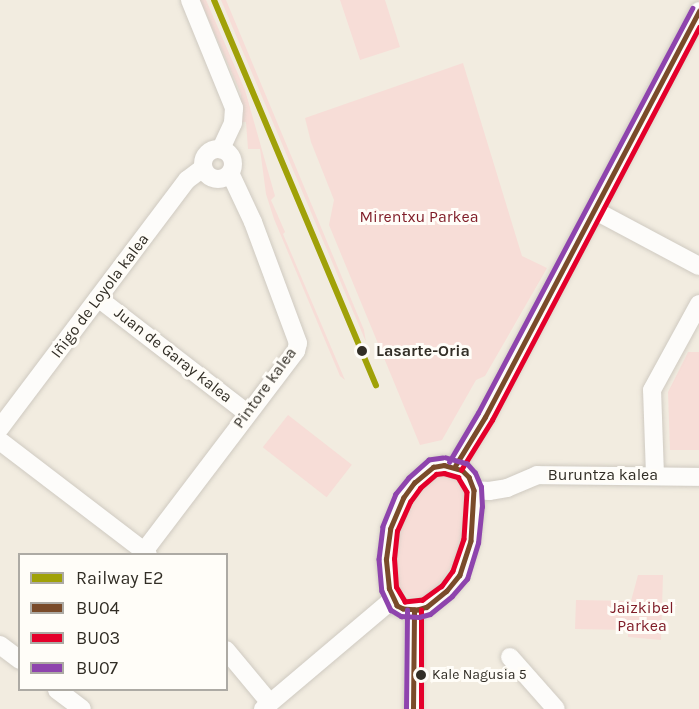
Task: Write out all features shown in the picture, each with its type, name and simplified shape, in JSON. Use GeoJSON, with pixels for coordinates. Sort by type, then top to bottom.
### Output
{"type":"FeatureCollection","features":[{"type":"Feature","properties":{"kind":"street"},"geometry":{"type":"LineString","coordinates":[[190,0],[234,108],[233,123],[221,149]]}},
{"type":"Feature","properties":{"kind":"street"},"geometry":{"type":"LineString","coordinates":[[455,466],[485,417],[699,11]]}},
{"type":"Feature","properties":{"kind":"street"},"geometry":{"type":"LineString","coordinates":[[221,149],[231,155],[233,161],[230,173],[218,179],[206,174],[203,168],[204,158],[208,152],[221,149]]}},
{"type":"Feature","properties":{"kind":"street","name":"Iñigo de Loyola kalea"},"geometry":{"type":"LineString","coordinates":[[0,428],[187,180],[203,168]]}},
{"type":"Feature","properties":{"kind":"street","name":"Pintore kalea"},"geometry":{"type":"LineString","coordinates":[[147,552],[247,412],[296,351],[298,343],[253,222],[230,173]]}},
{"type":"Feature","properties":{"kind":"street"},"geometry":{"type":"LineString","coordinates":[[594,210],[699,266]]}},
{"type":"Feature","properties":{"kind":"street","name":"Juan de Garay kalea"},"geometry":{"type":"LineString","coordinates":[[98,298],[247,412]]}},
{"type":"Feature","properties":{"kind":"street"},"geometry":{"type":"LineString","coordinates":[[655,475],[652,390],[699,304]]}},
{"type":"Feature","properties":{"kind":"street"},"geometry":{"type":"LineString","coordinates":[[0,441],[147,552]]}},
{"type":"Feature","properties":{"kind":"street"},"geometry":{"type":"LineString","coordinates":[[455,466],[469,477],[474,490],[474,524],[460,575],[436,601],[414,610],[397,606],[392,600],[386,558],[390,529],[399,506],[423,474],[433,467],[455,466]]}},
{"type":"Feature","properties":{"kind":"street","name":"Buruntza kalea"},"geometry":{"type":"LineString","coordinates":[[474,490],[489,491],[507,488],[537,475],[699,477]]}},
{"type":"Feature","properties":{"kind":"street"},"geometry":{"type":"LineString","coordinates":[[228,653],[267,706],[392,600]]}},
{"type":"Feature","properties":{"kind":"street"},"geometry":{"type":"LineString","coordinates":[[413,709],[414,610]]}},
{"type":"Feature","properties":{"kind":"street"},"geometry":{"type":"LineString","coordinates":[[0,645],[18,658]]}},
{"type":"Feature","properties":{"kind":"street"},"geometry":{"type":"LineString","coordinates":[[510,657],[556,709]]}},
{"type":"Feature","properties":{"kind":"street"},"geometry":{"type":"LineString","coordinates":[[58,691],[82,709]]}},
{"type":"Feature","properties":{"kind":"green space"},"geometry":{"type":"Polygon","coordinates":[[[200,0],[206,0],[245,90],[275,196],[271,200],[285,232],[283,234],[345,380],[340,376],[274,219],[266,194],[260,149],[248,149],[246,122],[241,122],[241,94],[200,0]]]}},
{"type":"Feature","properties":{"kind":"green space"},"geometry":{"type":"Polygon","coordinates":[[[221,0],[226,0],[364,330],[366,342],[221,0]]]}},
{"type":"Feature","properties":{"kind":"green space"},"geometry":{"type":"Polygon","coordinates":[[[340,0],[385,0],[400,47],[360,60],[340,0]]]}},
{"type":"Feature","properties":{"kind":"green space","name":"Mirentxu Parkea"},"geometry":{"type":"Polygon","coordinates":[[[463,63],[522,256],[547,268],[485,376],[476,380],[442,440],[420,445],[329,225],[334,200],[311,142],[305,118],[463,63]]]}},
{"type":"Feature","properties":{"kind":"green space"},"geometry":{"type":"Polygon","coordinates":[[[688,352],[699,352],[699,450],[670,450],[668,392],[688,352]]]}},
{"type":"Feature","properties":{"kind":"green space"},"geometry":{"type":"Polygon","coordinates":[[[288,415],[352,465],[327,497],[263,447],[288,415]]]}},
{"type":"Feature","properties":{"kind":"green space"},"geometry":{"type":"Polygon","coordinates":[[[443,472],[461,479],[468,500],[463,540],[457,559],[433,592],[422,598],[410,597],[401,590],[397,581],[395,564],[402,523],[421,489],[443,472]]]}},
{"type":"Feature","properties":{"kind":"green space","name":"Jaizkibel Parkea"},"geometry":{"type":"Polygon","coordinates":[[[638,575],[663,575],[661,640],[628,637],[628,630],[575,629],[576,600],[631,601],[638,575]]]}},
{"type":"Feature","properties":{"kind":"rail line","name":"E2"},"geometry":{"type":"LineString","coordinates":[[214,0],[376,385]]}},
{"type":"Feature","properties":{"kind":"transit line","name":"BU07"},"geometry":{"type":"LineString","coordinates":[[449,462],[478,413],[692,8]]}},
{"type":"Feature","properties":{"kind":"transit line","name":"BU04"},"geometry":{"type":"LineString","coordinates":[[455,466],[485,417],[699,11]]}},
{"type":"Feature","properties":{"kind":"transit line","name":"BU03"},"geometry":{"type":"LineString","coordinates":[[461,470],[492,420],[699,27]]}},
{"type":"Feature","properties":{"kind":"transit line","name":"BU07"},"geometry":{"type":"LineString","coordinates":[[443,458],[429,460],[409,478],[396,494],[383,527],[379,559],[382,591],[391,610],[401,616],[419,617],[430,614],[452,596],[467,579],[478,543],[482,507],[481,487],[475,473],[467,464],[446,458]]}},
{"type":"Feature","properties":{"kind":"transit line","name":"BU04"},"geometry":{"type":"LineString","coordinates":[[444,465],[462,470],[469,477],[474,490],[471,541],[460,575],[447,591],[427,607],[418,610],[403,609],[397,606],[389,589],[386,559],[390,529],[403,498],[414,483],[433,467],[444,465]]}},
{"type":"Feature","properties":{"kind":"transit line","name":"BU03"},"geometry":{"type":"LineString","coordinates":[[444,473],[458,477],[467,492],[464,539],[453,571],[442,586],[423,600],[405,602],[396,587],[394,559],[397,531],[410,502],[420,488],[436,474],[444,473]]}},
{"type":"Feature","properties":{"kind":"transit line","name":"BU07"},"geometry":{"type":"LineString","coordinates":[[406,709],[407,610]]}},
{"type":"Feature","properties":{"kind":"transit line","name":"BU04"},"geometry":{"type":"LineString","coordinates":[[413,709],[414,610]]}},
{"type":"Feature","properties":{"kind":"transit line","name":"BU03"},"geometry":{"type":"LineString","coordinates":[[421,610],[421,709]]}},
{"type":"Feature","properties":{"kind":"place","name":"Lasarte-Oria"},"geometry":{"type":"Point","coordinates":[362,351]}},
{"type":"Feature","properties":{"kind":"place","name":"Kale Nagusia 5"},"geometry":{"type":"Point","coordinates":[421,675]}}]}
